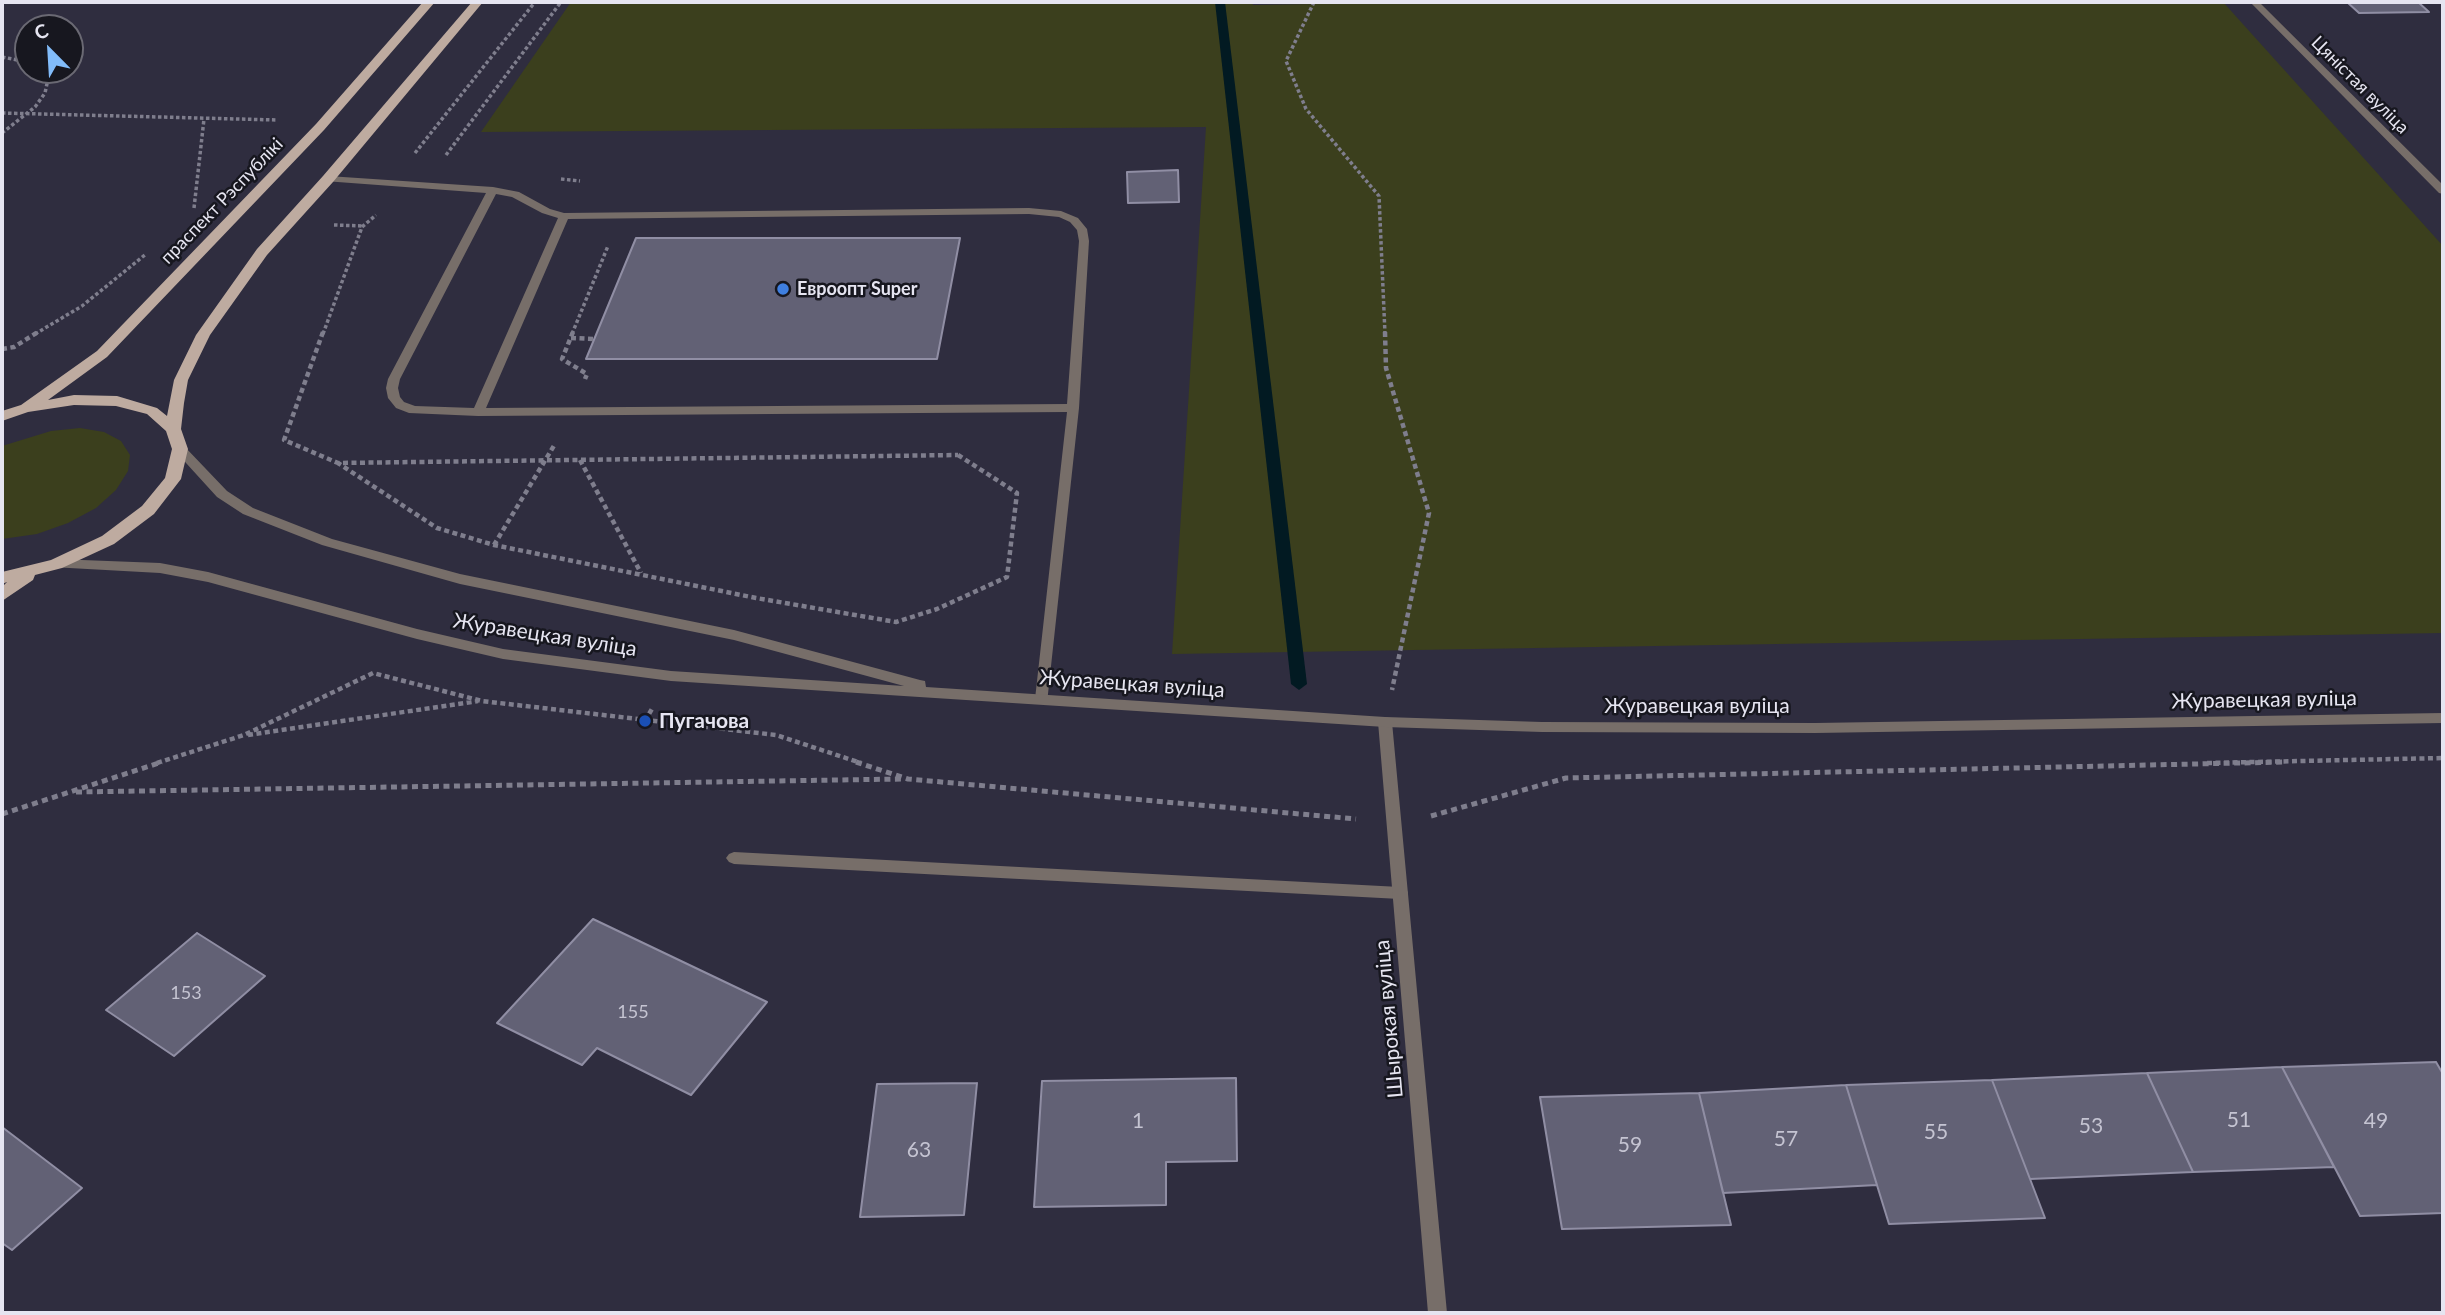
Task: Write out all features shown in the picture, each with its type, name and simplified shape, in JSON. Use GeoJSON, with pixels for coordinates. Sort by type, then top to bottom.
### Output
{"type":"FeatureCollection","features":[{"type":"Feature","properties":{"kind":"main road","name":"праспект Рэспублікі"},"geometry":{"type":"LineString","coordinates":[[26,408],[103,354],[320,127],[429,2]]}},
{"type":"Feature","properties":{"kind":"main road"},"geometry":{"type":"LineString","coordinates":[[2,578],[57,564],[108,540],[148,510],[173,478],[180,449],[173,429],[181,380],[203,335],[262,252],[328,179],[478,2]]}},
{"type":"Feature","properties":{"kind":"main road","name":"праспект Рэспублікі"},"geometry":{"type":"LineString","coordinates":[[2,416],[26,408],[74,400],[117,401],[152,411],[173,429]]}},
{"type":"Feature","properties":{"kind":"main road"},"geometry":{"type":"LineString","coordinates":[[2,595],[33,572]]}},
{"type":"Feature","properties":{"kind":"street","name":"Цяністая вуліца"},"geometry":{"type":"LineString","coordinates":[[2253,2],[2443,191]]}},
{"type":"Feature","properties":{"kind":"street"},"geometry":{"type":"LineString","coordinates":[[328,179],[493,190],[515,194],[546,211],[564,216],[1029,211],[1061,214],[1074,220],[1082,229],[1084,240],[1073,408],[1042,699]]}},
{"type":"Feature","properties":{"kind":"street"},"geometry":{"type":"LineString","coordinates":[[493,190],[394,379],[394,398],[400,405],[413,410],[478,412],[1073,408]]}},
{"type":"Feature","properties":{"kind":"street"},"geometry":{"type":"LineString","coordinates":[[478,412],[564,216]]}},
{"type":"Feature","properties":{"kind":"street","name":"Журавецкая вуліца"},"geometry":{"type":"LineString","coordinates":[[180,449],[222,494],[248,512],[327,542],[460,579],[734,635],[952,693]]}},
{"type":"Feature","properties":{"kind":"street","name":"Журавецкая вуліца"},"geometry":{"type":"LineString","coordinates":[[57,564],[160,568],[208,577],[416,634],[503,654],[671,676],[1385,722],[1670,728],[2443,718]]}},
{"type":"Feature","properties":{"kind":"street","name":"Шырокая вуліца"},"geometry":{"type":"LineString","coordinates":[[1385,722],[1438,1313]]}},
{"type":"Feature","properties":{"kind":"street"},"geometry":{"type":"LineString","coordinates":[[734,858],[1400,893]]}},
{"type":"Feature","properties":{"kind":"path"},"geometry":{"type":"LineString","coordinates":[[327,225],[362,228],[391,183],[536,2]]}},
{"type":"Feature","properties":{"kind":"path"},"geometry":{"type":"LineString","coordinates":[[1314,2],[1286,61],[1306,109],[1379,196],[1386,368],[1429,513],[1385,722]]}},
{"type":"Feature","properties":{"kind":"path"},"geometry":{"type":"LineString","coordinates":[[2,133],[27,114],[45,93],[47,84]]}},
{"type":"Feature","properties":{"kind":"path"},"geometry":{"type":"LineString","coordinates":[[2,113],[278,120]]}},
{"type":"Feature","properties":{"kind":"path"},"geometry":{"type":"LineString","coordinates":[[193,215],[204,119]]}},
{"type":"Feature","properties":{"kind":"path"},"geometry":{"type":"LineString","coordinates":[[2,349],[14,347],[82,306],[152,248]]}},
{"type":"Feature","properties":{"kind":"path"},"geometry":{"type":"LineString","coordinates":[[571,338],[594,339]]}},
{"type":"Feature","properties":{"kind":"path"},"geometry":{"type":"LineString","coordinates":[[338,463],[958,455],[1017,493],[1007,576],[937,609],[896,622],[756,598],[494,545]]}},
{"type":"Feature","properties":{"kind":"path"},"geometry":{"type":"LineString","coordinates":[[580,460],[642,573]]}},
{"type":"Feature","properties":{"kind":"path"},"geometry":{"type":"LineString","coordinates":[[2,814],[243,735],[373,673],[482,701],[776,735],[908,779]]}},
{"type":"Feature","properties":{"kind":"path"},"geometry":{"type":"LineString","coordinates":[[243,735],[482,701]]}},
{"type":"Feature","properties":{"kind":"path"},"geometry":{"type":"LineString","coordinates":[[68,792],[908,779],[1394,823],[1446,814],[1566,778],[2443,758]]}},
{"type":"Feature","properties":{"kind":"green space"},"geometry":{"type":"Polygon","coordinates":[[[571,2],[1252,2],[1253,5],[1434,2],[2223,2],[2443,246],[2443,633],[1172,654],[1206,127],[481,132],[571,2]]]}},
{"type":"Feature","properties":{"kind":"green space"},"geometry":{"type":"Polygon","coordinates":[[[80,428],[104,432],[121,441],[130,455],[128,471],[116,490],[96,508],[68,523],[37,534],[2,539],[2,446],[51,431],[80,428]]]}},
{"type":"Feature","properties":{"kind":"building"},"geometry":{"type":"Polygon","coordinates":[[[2347,2],[2418,2],[2429,12],[2359,13],[2347,2]]]}},
{"type":"Feature","properties":{"kind":"building"},"geometry":{"type":"Polygon","coordinates":[[[1178,170],[1179,202],[1128,203],[1127,172],[1178,170]]]}},
{"type":"Feature","properties":{"kind":"building","name":"Евроопт Super"},"geometry":{"type":"Polygon","coordinates":[[[636,238],[960,238],[937,359],[586,359],[636,238]]]}},
{"type":"Feature","properties":{"kind":"building"},"geometry":{"type":"Polygon","coordinates":[[[593,919],[767,1002],[691,1095],[597,1048],[582,1065],[497,1023],[593,919]]]}},
{"type":"Feature","properties":{"kind":"building"},"geometry":{"type":"Polygon","coordinates":[[[197,933],[265,976],[174,1056],[106,1010],[197,933]]]}},
{"type":"Feature","properties":{"kind":"building"},"geometry":{"type":"Polygon","coordinates":[[[2436,1062],[2443,1074],[2443,1213],[2360,1216],[2282,1067],[2436,1062]]]}},
{"type":"Feature","properties":{"kind":"building"},"geometry":{"type":"Polygon","coordinates":[[[2282,1067],[2334,1167],[2193,1172],[2147,1073],[2282,1067]]]}},
{"type":"Feature","properties":{"kind":"building"},"geometry":{"type":"Polygon","coordinates":[[[2147,1073],[2193,1172],[2030,1179],[1992,1080],[2147,1073]]]}},
{"type":"Feature","properties":{"kind":"building"},"geometry":{"type":"Polygon","coordinates":[[[1236,1078],[1237,1161],[1166,1162],[1166,1205],[1034,1207],[1042,1081],[1236,1078]]]}},
{"type":"Feature","properties":{"kind":"building"},"geometry":{"type":"Polygon","coordinates":[[[1992,1080],[2045,1218],[1889,1224],[1846,1085],[1992,1080]]]}},
{"type":"Feature","properties":{"kind":"building"},"geometry":{"type":"Polygon","coordinates":[[[977,1083],[964,1215],[860,1217],[877,1084],[977,1083]]]}},
{"type":"Feature","properties":{"kind":"building"},"geometry":{"type":"Polygon","coordinates":[[[1846,1085],[1877,1185],[1723,1193],[1699,1093],[1846,1085]]]}},
{"type":"Feature","properties":{"kind":"building"},"geometry":{"type":"Polygon","coordinates":[[[1699,1093],[1731,1225],[1562,1229],[1540,1097],[1699,1093]]]}},
{"type":"Feature","properties":{"kind":"building"},"geometry":{"type":"Polygon","coordinates":[[[2,1127],[82,1188],[12,1250],[2,1243],[2,1127]]]}},
{"type":"Feature","properties":{"kind":"waterway"},"geometry":{"type":"LineString","coordinates":[[1220,2],[1299,684]]}},
{"type":"Feature","properties":{"kind":"place","name":"Евроопт Super"},"geometry":{"type":"Point","coordinates":[783,289]}},
{"type":"Feature","properties":{"kind":"place","name":"Пугачова"},"geometry":{"type":"Point","coordinates":[645,721]}}]}
